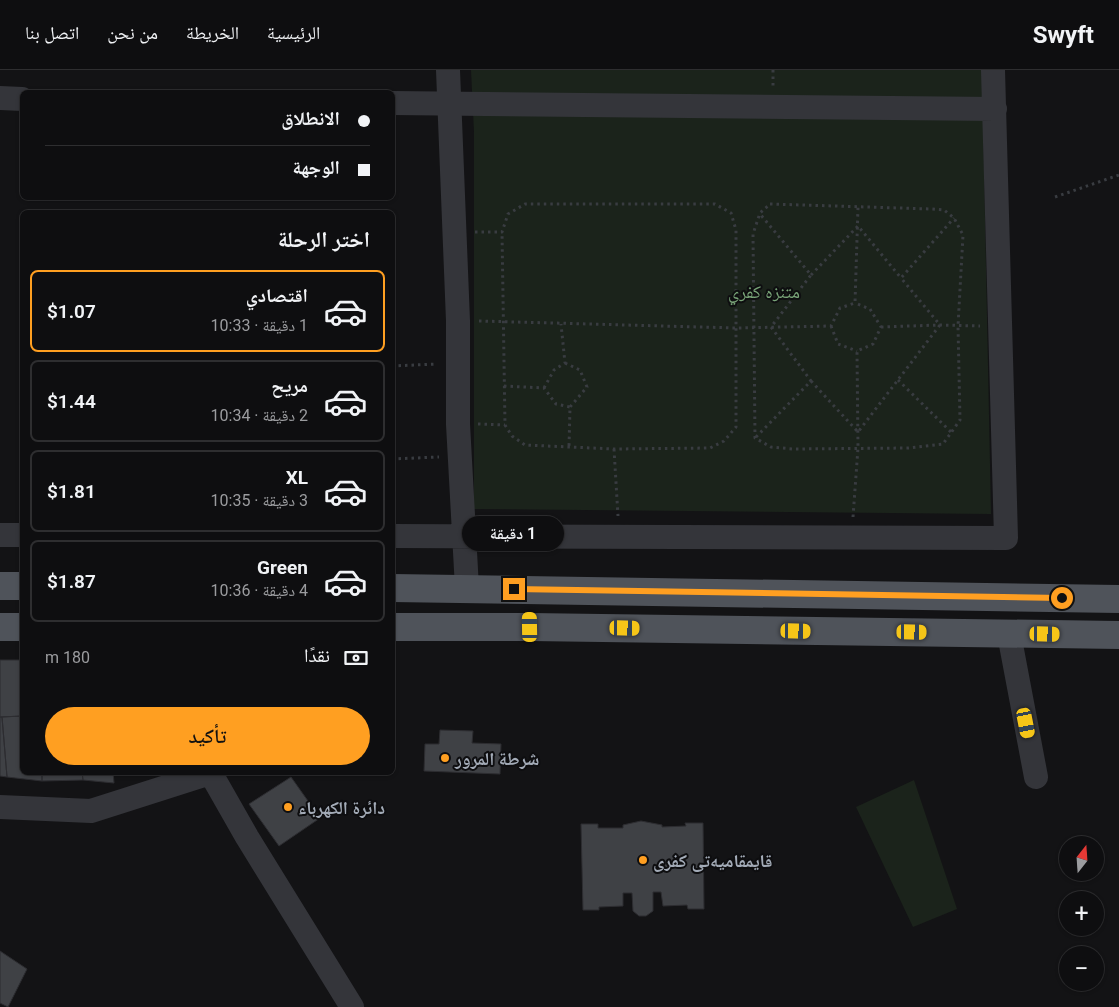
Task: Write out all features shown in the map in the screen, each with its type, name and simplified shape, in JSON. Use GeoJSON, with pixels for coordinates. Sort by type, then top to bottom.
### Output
{"type":"FeatureCollection","features":[{"type":"Feature","properties":{"kind":"main road"},"geometry":{"type":"LineString","coordinates":[[0,586],[20,586]]}},
{"type":"Feature","properties":{"kind":"main road"},"geometry":{"type":"LineString","coordinates":[[395,588],[1119,599]]}},
{"type":"Feature","properties":{"kind":"main road"},"geometry":{"type":"LineString","coordinates":[[530,589],[530,627]]}},
{"type":"Feature","properties":{"kind":"main road"},"geometry":{"type":"LineString","coordinates":[[697,592],[700,629]]}},
{"type":"Feature","properties":{"kind":"main road"},"geometry":{"type":"LineString","coordinates":[[0,627],[20,628]]}},
{"type":"Feature","properties":{"kind":"main road"},"geometry":{"type":"LineString","coordinates":[[395,627],[1119,635]]}},
{"type":"Feature","properties":{"kind":"street"},"geometry":{"type":"LineString","coordinates":[[448,70],[458,321],[458,424],[467,588]]}},
{"type":"Feature","properties":{"kind":"street"},"geometry":{"type":"LineString","coordinates":[[395,536],[1006,538],[994,70]]}},
{"type":"Feature","properties":{"kind":"street"},"geometry":{"type":"LineString","coordinates":[[0,98],[20,99]]}},
{"type":"Feature","properties":{"kind":"street"},"geometry":{"type":"LineString","coordinates":[[395,103],[994,109]]}},
{"type":"Feature","properties":{"kind":"street"},"geometry":{"type":"LineString","coordinates":[[0,535],[20,535]]}},
{"type":"Feature","properties":{"kind":"street"},"geometry":{"type":"LineString","coordinates":[[1008,634],[1036,777]]}},
{"type":"Feature","properties":{"kind":"street"},"geometry":{"type":"LineString","coordinates":[[0,807],[91,811],[204,775]]}},
{"type":"Feature","properties":{"kind":"street"},"geometry":{"type":"LineString","coordinates":[[211,775],[252,846],[352,1007]]}},
{"type":"Feature","properties":{"kind":"path"},"geometry":{"type":"LineString","coordinates":[[1055,197],[1119,176]]}},
{"type":"Feature","properties":{"kind":"path"},"geometry":{"type":"LineString","coordinates":[[525,204],[715,204],[731,213],[736,230],[736,427],[724,441],[710,448],[614,449],[525,445],[512,436],[505,425],[503,322],[502,232],[508,214],[525,204]]}},
{"type":"Feature","properties":{"kind":"path"},"geometry":{"type":"LineString","coordinates":[[770,204],[944,210],[954,218],[963,234],[958,326],[960,420],[943,444],[908,448],[793,449],[771,447],[756,438],[754,234],[760,213],[770,204]]}},
{"type":"Feature","properties":{"kind":"path"},"geometry":{"type":"LineString","coordinates":[[855,303],[858,207]]}},
{"type":"Feature","properties":{"kind":"path"},"geometry":{"type":"LineString","coordinates":[[760,213],[811,275]]}},
{"type":"Feature","properties":{"kind":"path"},"geometry":{"type":"LineString","coordinates":[[901,278],[954,218]]}},
{"type":"Feature","properties":{"kind":"path"},"geometry":{"type":"LineString","coordinates":[[771,327],[811,275],[858,226]]}},
{"type":"Feature","properties":{"kind":"path"},"geometry":{"type":"LineString","coordinates":[[858,226],[940,325]]}},
{"type":"Feature","properties":{"kind":"path"},"geometry":{"type":"LineString","coordinates":[[454,232],[502,232]]}},
{"type":"Feature","properties":{"kind":"path"},"geometry":{"type":"LineString","coordinates":[[855,303],[870,309],[881,327],[873,344],[857,351],[838,344],[831,326],[840,308],[855,303]]}},
{"type":"Feature","properties":{"kind":"path"},"geometry":{"type":"LineString","coordinates":[[503,322],[736,328],[831,326]]}},
{"type":"Feature","properties":{"kind":"path"},"geometry":{"type":"LineString","coordinates":[[561,324],[566,362]]}},
{"type":"Feature","properties":{"kind":"path"},"geometry":{"type":"LineString","coordinates":[[881,327],[940,325],[1001,326]]}},
{"type":"Feature","properties":{"kind":"path"},"geometry":{"type":"LineString","coordinates":[[858,432],[940,325]]}},
{"type":"Feature","properties":{"kind":"path"},"geometry":{"type":"LineString","coordinates":[[771,327],[811,381],[858,432]]}},
{"type":"Feature","properties":{"kind":"path"},"geometry":{"type":"LineString","coordinates":[[852,537],[858,448],[857,351]]}},
{"type":"Feature","properties":{"kind":"path"},"geometry":{"type":"LineString","coordinates":[[544,388],[554,370],[566,362]]}},
{"type":"Feature","properties":{"kind":"path"},"geometry":{"type":"LineString","coordinates":[[566,362],[580,370],[587,387],[570,407],[569,447]]}},
{"type":"Feature","properties":{"kind":"path"},"geometry":{"type":"LineString","coordinates":[[395,366],[458,364]]}},
{"type":"Feature","properties":{"kind":"path"},"geometry":{"type":"LineString","coordinates":[[898,380],[951,432]]}},
{"type":"Feature","properties":{"kind":"path"},"geometry":{"type":"LineString","coordinates":[[756,438],[811,381]]}},
{"type":"Feature","properties":{"kind":"path"},"geometry":{"type":"LineString","coordinates":[[504,386],[544,388]]}},
{"type":"Feature","properties":{"kind":"path"},"geometry":{"type":"LineString","coordinates":[[544,388],[556,404],[570,407]]}},
{"type":"Feature","properties":{"kind":"path"},"geometry":{"type":"LineString","coordinates":[[614,449],[619,536]]}},
{"type":"Feature","properties":{"kind":"path"},"geometry":{"type":"LineString","coordinates":[[395,459],[460,457]]}},
{"type":"Feature","properties":{"kind":"green space","name":"متنزه كفري"},"geometry":{"type":"Polygon","coordinates":[[[471,70],[982,70],[991,514],[474,509],[474,132],[471,70]]]}},
{"type":"Feature","properties":{"kind":"green space"},"geometry":{"type":"Polygon","coordinates":[[[914,780],[957,909],[913,927],[856,807],[914,780]]]}},
{"type":"Feature","properties":{"kind":"building"},"geometry":{"type":"Polygon","coordinates":[[[0,660],[20,660],[20,716],[0,717],[0,660]]]}},
{"type":"Feature","properties":{"kind":"building"},"geometry":{"type":"Polygon","coordinates":[[[20,716],[20,775],[42,775],[42,781],[7,777],[2,717],[20,716]]]}},
{"type":"Feature","properties":{"kind":"building"},"geometry":{"type":"Polygon","coordinates":[[[0,717],[2,717],[7,777],[0,776],[0,717]]]}},
{"type":"Feature","properties":{"kind":"building"},"geometry":{"type":"Polygon","coordinates":[[[440,730],[473,731],[472,743],[501,744],[500,774],[424,771],[425,744],[439,744],[440,730]]]}},
{"type":"Feature","properties":{"kind":"building"},"geometry":{"type":"Polygon","coordinates":[[[42,775],[82,775],[83,780],[42,781],[42,775]]]}},
{"type":"Feature","properties":{"kind":"building"},"geometry":{"type":"Polygon","coordinates":[[[82,775],[113,775],[114,783],[83,780],[82,775]]]}},
{"type":"Feature","properties":{"kind":"building"},"geometry":{"type":"Polygon","coordinates":[[[291,777],[320,818],[279,846],[249,804],[291,777]]]}},
{"type":"Feature","properties":{"kind":"building","name":"قایمقامیەتی کفری"},"geometry":{"type":"Polygon","coordinates":[[[641,821],[662,825],[662,827],[686,826],[685,823],[703,823],[704,909],[688,909],[687,905],[663,906],[661,892],[653,892],[653,911],[646,916],[639,916],[633,911],[632,893],[623,893],[623,906],[599,907],[599,910],[583,910],[581,824],[598,824],[598,828],[623,828],[623,825],[641,821]]]}},
{"type":"Feature","properties":{"kind":"building"},"geometry":{"type":"Polygon","coordinates":[[[0,951],[27,969],[8,1007],[0,1003],[0,951]]]}},
{"type":"Feature","properties":{"kind":"place","name":"شرطة المرور"},"geometry":{"type":"Point","coordinates":[445,758]}},
{"type":"Feature","properties":{"kind":"place","name":"دائرة الكهرباء"},"geometry":{"type":"Point","coordinates":[288,807]}},
{"type":"Feature","properties":{"kind":"place","name":"قایمقامیەتی کفری"},"geometry":{"type":"Point","coordinates":[643,860]}},
{"type":"Feature","properties":{"kind":"route"},"geometry":{"type":"LineString","coordinates":[[514,589],[1062,598]]}}]}
